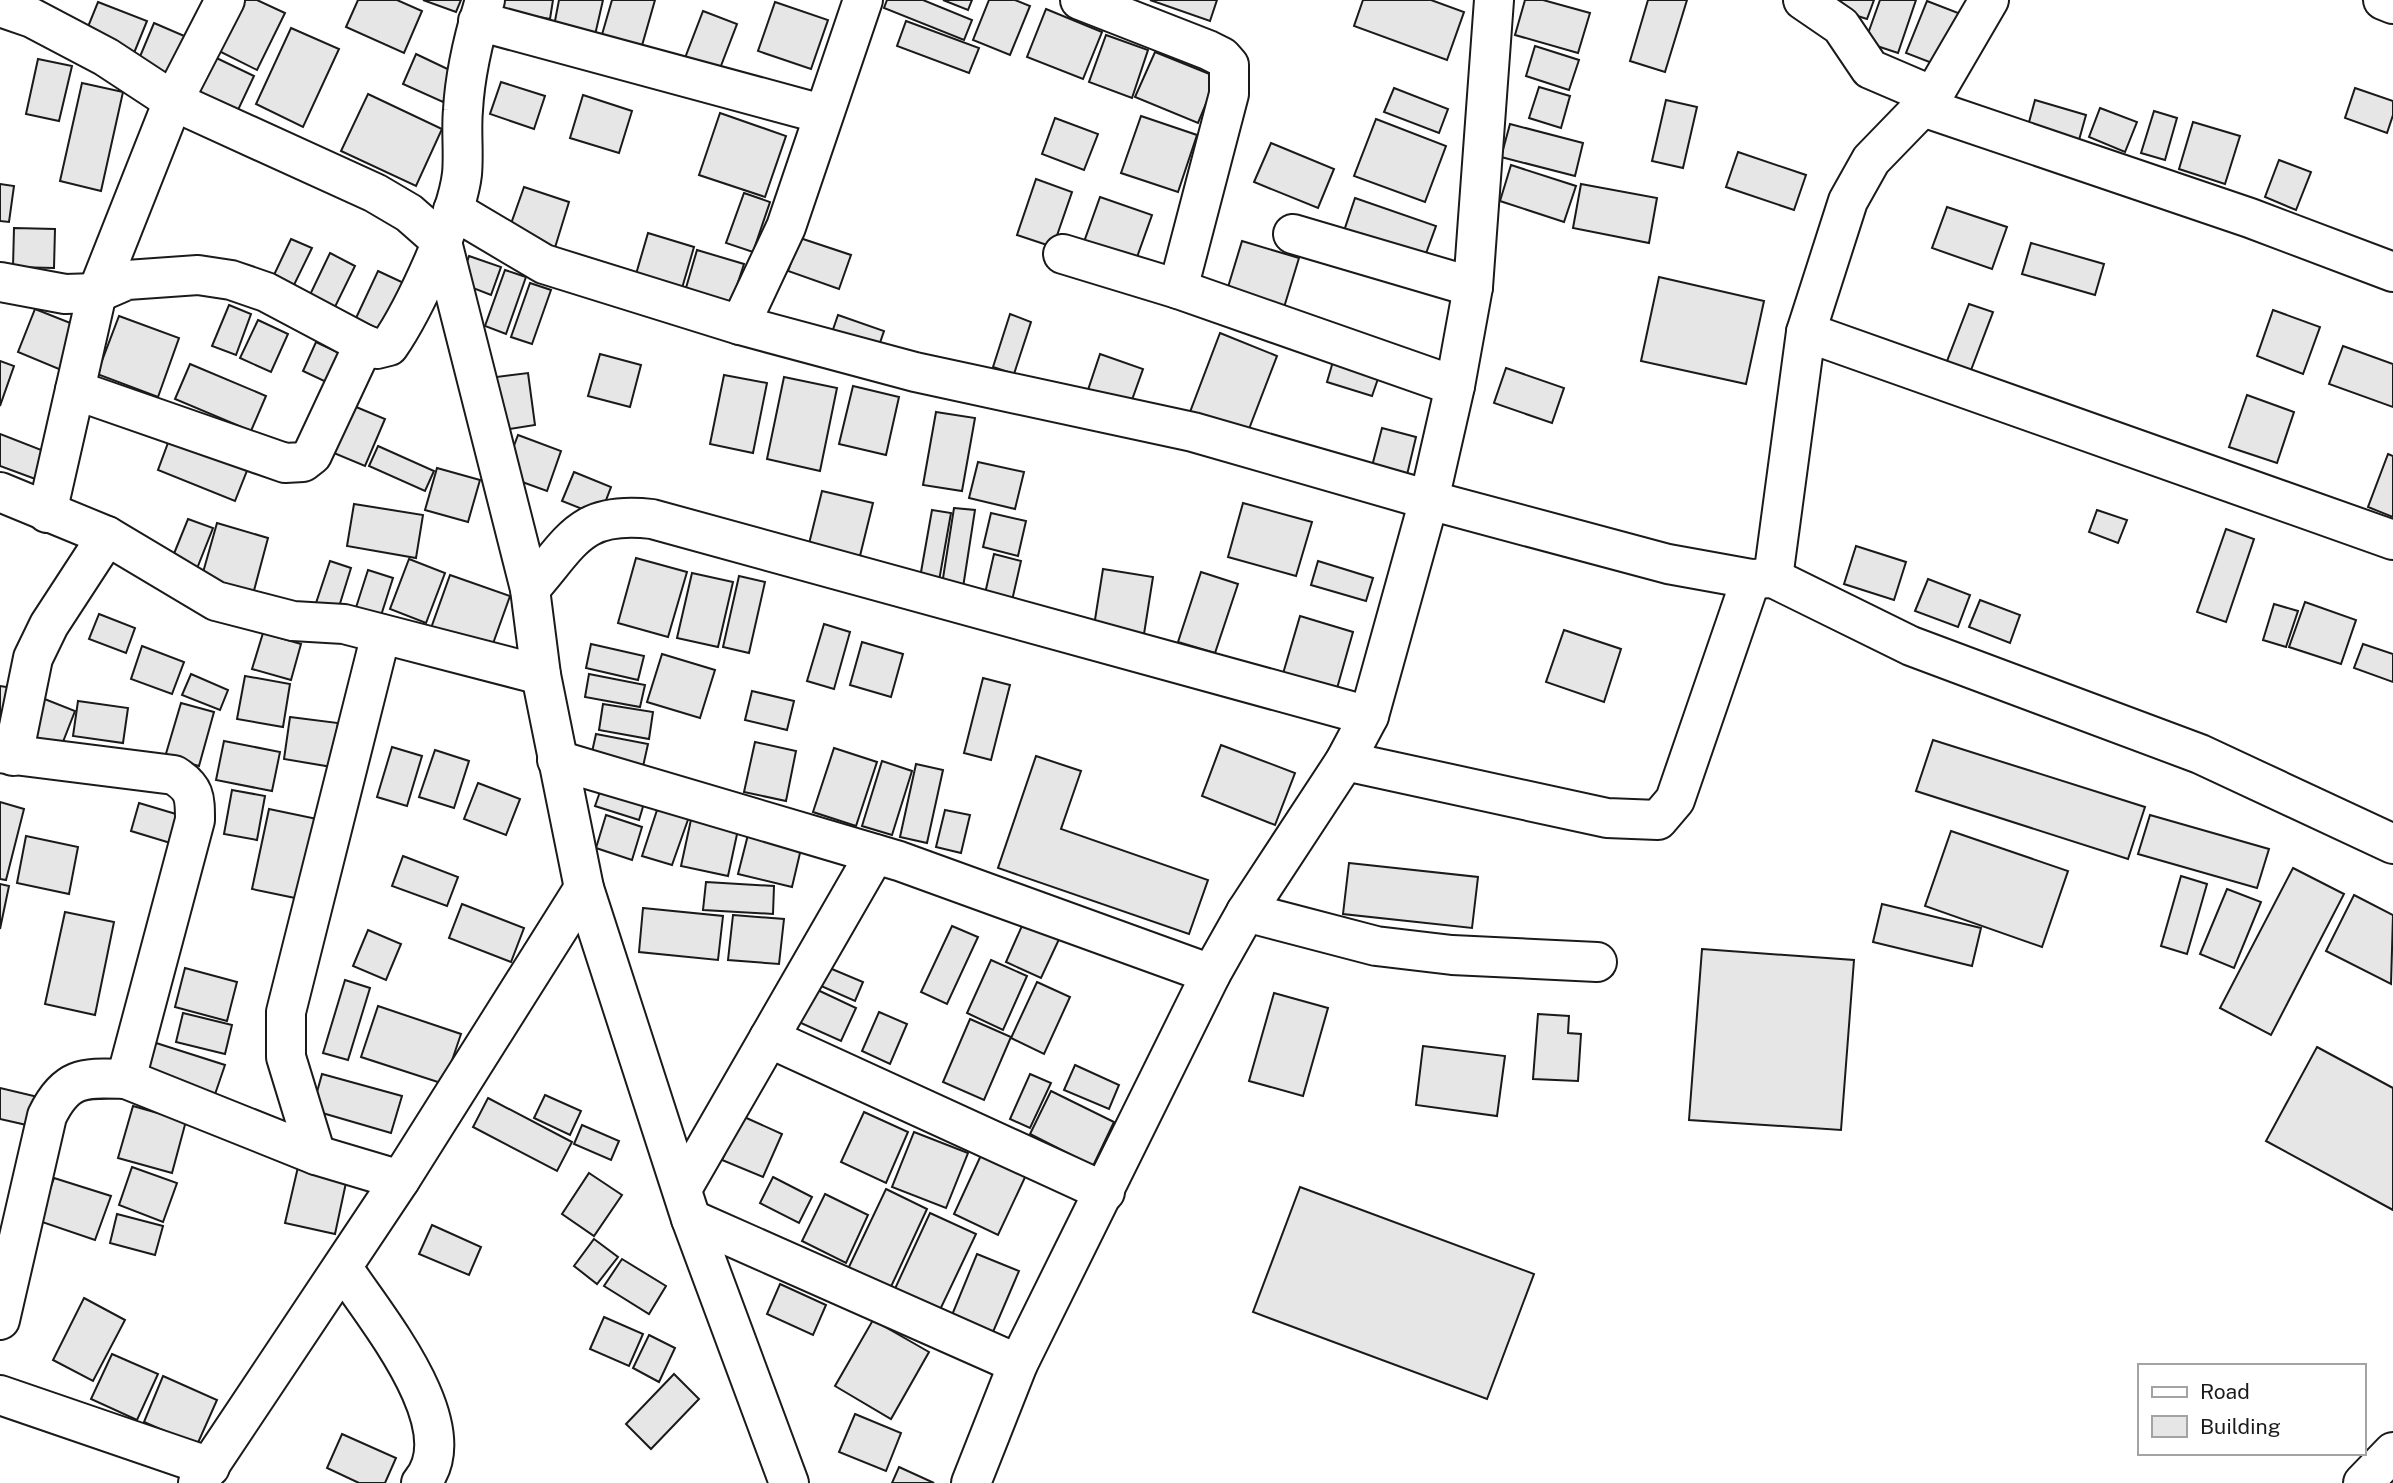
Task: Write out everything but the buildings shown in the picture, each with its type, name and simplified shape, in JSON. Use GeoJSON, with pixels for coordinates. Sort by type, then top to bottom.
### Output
{"type":"FeatureCollection","features":[{"type":"Feature","properties":{"kind":"street"},"geometry":{"type":"LineString","coordinates":[[47,513],[97,293],[173,101],[225,0]]}},
{"type":"Feature","properties":{"kind":"street"},"geometry":{"type":"LineString","coordinates":[[740,325],[786,227],[822,114],[863,0]]}},
{"type":"Feature","properties":{"kind":"street"},"geometry":{"type":"LineString","coordinates":[[1080,0],[1209,50],[1222,57],[1229,65],[1229,94],[1178,289]]}},
{"type":"Feature","properties":{"kind":"street"},"geometry":{"type":"LineString","coordinates":[[971,1483],[1018,1364],[1210,974],[1246,912],[1346,761],[1369,716],[1429,500],[1455,386],[1473,287],[1494,0]]}},
{"type":"Feature","properties":{"kind":"street"},"geometry":{"type":"LineString","coordinates":[[1803,0],[1841,26],[1861,60],[1870,69],[1928,101],[2393,272]]}},
{"type":"Feature","properties":{"kind":"street"},"geometry":{"type":"LineString","coordinates":[[1346,761],[1607,818],[1658,820],[1675,800],[1762,578],[1806,332],[1848,201],[1871,160],[1928,101],[1989,0]]}},
{"type":"Feature","properties":{"kind":"street"},"geometry":{"type":"LineString","coordinates":[[2383,0],[2393,4]]}},
{"type":"Feature","properties":{"kind":"street"},"geometry":{"type":"LineString","coordinates":[[24,8],[173,101],[375,193],[410,213],[544,264],[740,325],[915,372],[1192,432],[1429,500],[1668,564],[1762,578],[1911,646],[2200,754],[2393,844]]}},
{"type":"Feature","properties":{"kind":"street"},"geometry":{"type":"LineString","coordinates":[[0,282],[65,294],[97,293],[127,280],[198,275],[231,280],[267,292],[364,344],[377,349],[389,346],[447,226],[462,176],[463,111],[468,63],[482,11],[822,114]]}},
{"type":"Feature","properties":{"kind":"street"},"geometry":{"type":"LineString","coordinates":[[447,226],[530,589],[541,675],[584,888],[687,1204],[789,1483]]}},
{"type":"Feature","properties":{"kind":"street"},"geometry":{"type":"LineString","coordinates":[[1293,234],[1473,287]]}},
{"type":"Feature","properties":{"kind":"street"},"geometry":{"type":"LineString","coordinates":[[1063,254],[1178,289],[1455,386]]}},
{"type":"Feature","properties":{"kind":"street"},"geometry":{"type":"LineString","coordinates":[[1806,332],[2393,540]]}},
{"type":"Feature","properties":{"kind":"street"},"geometry":{"type":"LineString","coordinates":[[75,390],[285,463],[303,462],[312,455],[364,344]]}},
{"type":"Feature","properties":{"kind":"street"},"geometry":{"type":"LineString","coordinates":[[0,492],[107,536],[216,601],[293,621],[344,624],[541,675]]}},
{"type":"Feature","properties":{"kind":"street"},"geometry":{"type":"LineString","coordinates":[[530,589],[582,530],[600,519],[652,519],[1369,716]]}},
{"type":"Feature","properties":{"kind":"street"},"geometry":{"type":"LineString","coordinates":[[107,536],[49,625],[33,658],[6,754],[145,769],[174,775],[189,785],[195,802],[195,820],[126,1079]]}},
{"type":"Feature","properties":{"kind":"street"},"geometry":{"type":"LineString","coordinates":[[316,1155],[286,1057],[286,1012],[381,634]]}},
{"type":"Feature","properties":{"kind":"street"},"geometry":{"type":"LineString","coordinates":[[557,760],[875,854],[1210,974]]}},
{"type":"Feature","properties":{"kind":"street"},"geometry":{"type":"LineString","coordinates":[[687,1204],[769,1038],[875,854]]}},
{"type":"Feature","properties":{"kind":"street"},"geometry":{"type":"LineString","coordinates":[[0,1395],[204,1475],[400,1180],[584,888]]}},
{"type":"Feature","properties":{"kind":"street"},"geometry":{"type":"LineString","coordinates":[[1246,912],[1376,946],[1452,955],[1597,962]]}},
{"type":"Feature","properties":{"kind":"street"},"geometry":{"type":"LineString","coordinates":[[769,1038],[1105,1192]]}},
{"type":"Feature","properties":{"kind":"street"},"geometry":{"type":"LineString","coordinates":[[0,1320],[47,1116],[57,1097],[73,1082],[87,1078],[126,1079],[316,1155],[400,1180]]}},
{"type":"Feature","properties":{"kind":"street"},"geometry":{"type":"LineString","coordinates":[[687,1204],[1018,1364]]}},
{"type":"Feature","properties":{"kind":"street"},"geometry":{"type":"LineString","coordinates":[[343,1268],[410,1370],[429,1410],[436,1445],[427,1476],[421,1483]]}},
{"type":"Feature","properties":{"kind":"street"},"geometry":{"type":"LineString","coordinates":[[2363,1483],[2393,1452]]}}]}
